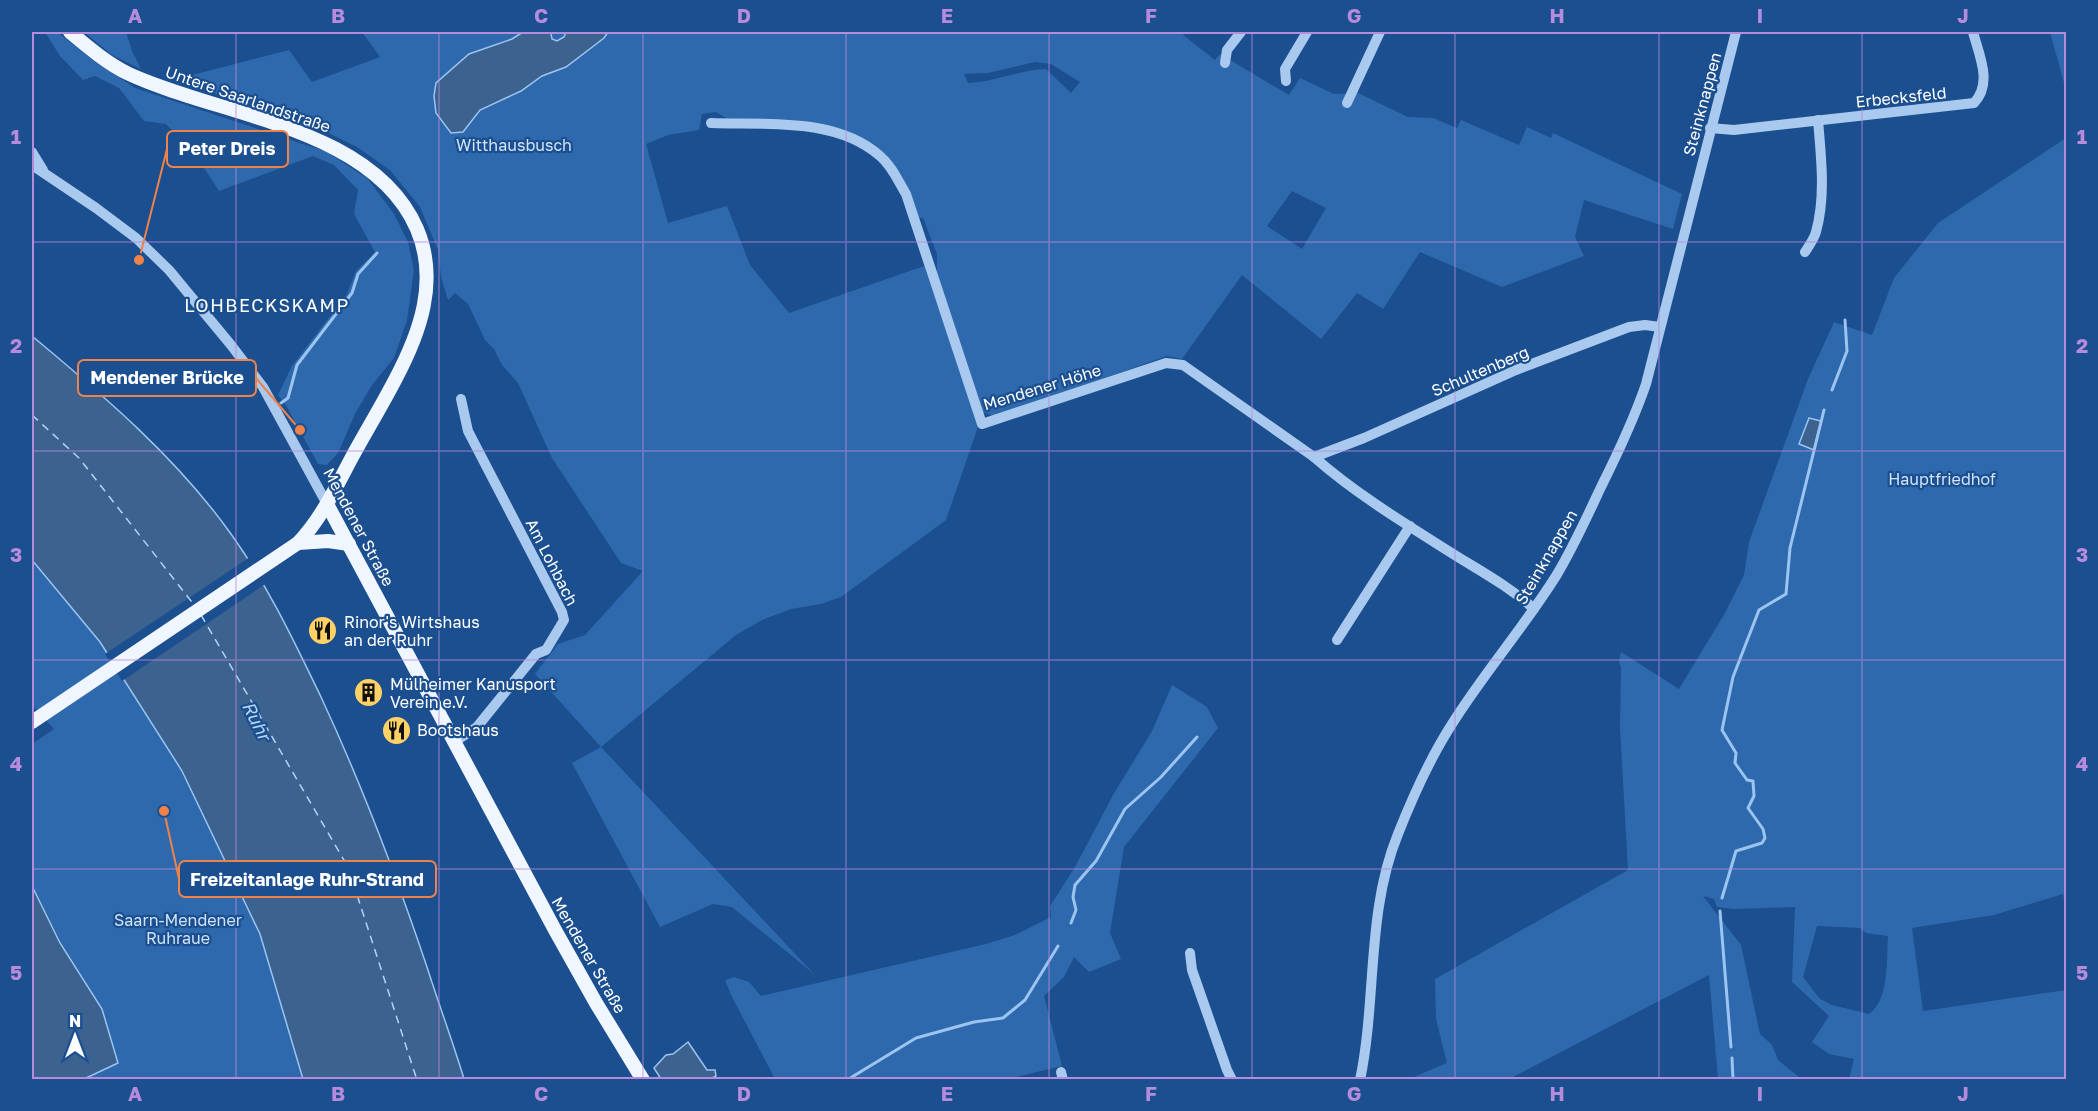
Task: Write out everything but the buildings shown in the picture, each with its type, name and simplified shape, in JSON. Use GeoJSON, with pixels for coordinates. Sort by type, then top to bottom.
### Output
{"type":"FeatureCollection","features":[{"type":"Feature","properties":{"kind":"main road","name":"Untere Saarlandstraße"},"geometry":{"type":"LineString","coordinates":[[70,32],[88,48],[127,73],[169,91],[299,132],[329,145],[376,173],[395,192],[412,217],[422,241],[427,262],[424,312],[417,334],[405,362],[327,504],[310,531],[295,546]]}},
{"type":"Feature","properties":{"kind":"main road","name":"Mendener Straße"},"geometry":{"type":"LineString","coordinates":[[327,504],[561,940],[643,1080]]}},
{"type":"Feature","properties":{"kind":"main road"},"geometry":{"type":"LineString","coordinates":[[32,722],[295,546],[328,541],[348,544]]}},
{"type":"Feature","properties":{"kind":"street"},"geometry":{"type":"LineString","coordinates":[[1225,63],[1227,50],[1241,32]]}},
{"type":"Feature","properties":{"kind":"street"},"geometry":{"type":"LineString","coordinates":[[1286,81],[1285,69],[1306,32]]}},
{"type":"Feature","properties":{"kind":"street"},"geometry":{"type":"LineString","coordinates":[[1347,103],[1380,32]]}},
{"type":"Feature","properties":{"kind":"street","name":"Steinknappen"},"geometry":{"type":"LineString","coordinates":[[1360,1080],[1368,1020],[1376,924],[1385,875],[1397,836],[1434,754],[1446,734],[1534,609],[1576,540],[1637,412],[1736,32]]}},
{"type":"Feature","properties":{"kind":"street","name":"Erbecksfeld"},"geometry":{"type":"LineString","coordinates":[[1710,128],[1734,130],[1965,105],[1974,102],[1982,94],[1983,70],[1973,32]]}},
{"type":"Feature","properties":{"kind":"street"},"geometry":{"type":"LineString","coordinates":[[1805,252],[1816,234],[1820,207],[1822,178],[1818,120]]}},
{"type":"Feature","properties":{"kind":"street","name":"Mendener Höhe"},"geometry":{"type":"LineString","coordinates":[[711,123],[794,126],[834,131],[853,138],[880,156],[893,170],[906,194],[982,424],[1166,363],[1184,365],[1328,469],[1410,526],[1518,595],[1534,609]]}},
{"type":"Feature","properties":{"kind":"street","name":"Mendener Straße"},"geometry":{"type":"LineString","coordinates":[[32,152],[45,173]]}},
{"type":"Feature","properties":{"kind":"street","name":"Mendener Straße"},"geometry":{"type":"LineString","coordinates":[[32,165],[119,225],[169,270],[263,387],[327,504]]}},
{"type":"Feature","properties":{"kind":"street","name":"Schultenberg"},"geometry":{"type":"LineString","coordinates":[[1314,457],[1364,438],[1516,370],[1629,327],[1645,325],[1660,327]]}},
{"type":"Feature","properties":{"kind":"street","name":"Am Lohbach"},"geometry":{"type":"LineString","coordinates":[[454,742],[477,727],[536,654],[546,650],[564,620],[562,612],[468,431],[461,399]]}},
{"type":"Feature","properties":{"kind":"street"},"geometry":{"type":"LineString","coordinates":[[1337,640],[1410,526]]}},
{"type":"Feature","properties":{"kind":"street"},"geometry":{"type":"LineString","coordinates":[[1190,953],[1192,970],[1232,1080]]}},
{"type":"Feature","properties":{"kind":"green space"},"geometry":{"type":"Polygon","coordinates":[[[45,32],[57,32],[97,63],[135,88],[327,152],[368,179],[394,214],[408,242],[414,270],[407,320],[394,358],[372,385],[355,414],[338,453],[327,465],[318,464],[278,395],[292,366],[347,294],[356,271],[375,252],[354,214],[358,190],[334,165],[313,156],[219,191],[197,157],[166,124],[144,121],[119,88],[95,76],[83,80],[60,56],[45,32]]]}},
{"type":"Feature","properties":{"kind":"green space"},"geometry":{"type":"Polygon","coordinates":[[[84,32],[126,32],[141,69],[112,55],[84,32]]]}},
{"type":"Feature","properties":{"kind":"green space","name":"Witthausbusch"},"geometry":{"type":"Polygon","coordinates":[[[362,32],[1186,32],[1183,35],[1215,60],[1220,54],[1289,95],[1300,78],[1334,94],[1358,93],[1408,117],[1433,118],[1457,128],[1461,120],[1519,145],[1527,127],[1551,138],[1553,133],[1682,194],[1673,229],[1584,200],[1575,237],[1584,256],[1502,287],[1420,252],[1383,309],[1357,293],[1321,339],[1242,275],[1182,359],[1167,356],[995,417],[983,412],[937,274],[937,254],[923,218],[918,218],[899,174],[881,151],[864,139],[820,126],[729,120],[716,112],[702,114],[699,130],[668,135],[646,144],[668,223],[727,206],[750,265],[789,313],[924,266],[979,424],[946,520],[841,597],[821,604],[791,609],[762,620],[736,635],[601,747],[535,674],[558,644],[585,635],[643,571],[621,563],[552,458],[518,383],[485,340],[468,304],[455,293],[448,300],[441,277],[438,250],[420,207],[390,170],[357,147],[314,126],[173,80],[289,50],[312,82],[380,57],[362,32]],[[1035,62],[988,73],[964,74],[968,83],[1046,69],[1071,93],[1080,82],[1051,64],[1035,62]],[[1292,191],[1267,226],[1302,249],[1326,208],[1292,191]]]}},
{"type":"Feature","properties":{"kind":"green space"},"geometry":{"type":"Polygon","coordinates":[[[2050,32],[2066,32],[2066,90],[2050,32]]]}},
{"type":"Feature","properties":{"kind":"green space","name":"Hauptfriedhof"},"geometry":{"type":"Polygon","coordinates":[[[2066,138],[2066,911],[2063,894],[1994,915],[1912,928],[1923,1011],[2066,990],[2066,1079],[1849,1079],[1854,1059],[1829,1054],[1812,1042],[1829,1016],[1792,982],[1795,907],[1733,909],[1717,907],[1714,899],[1703,896],[1741,945],[1760,1034],[1772,1045],[1778,1060],[1801,1079],[1718,1079],[1709,975],[1509,1079],[1407,1080],[1447,1063],[1436,1019],[1435,979],[1628,870],[1620,728],[1621,668],[1619,661],[1621,652],[1679,689],[1725,613],[1744,575],[1749,542],[1808,379],[1834,322],[1872,335],[1894,278],[1938,223],[2066,138]],[[1817,926],[1803,977],[1820,999],[1832,1005],[1869,1014],[1881,999],[1884,989],[1888,936],[1866,933],[1860,928],[1817,926]]]}},
{"type":"Feature","properties":{"kind":"green space","name":"Saarn-Mendener Ruhraue"},"geometry":{"type":"Polygon","coordinates":[[[32,560],[100,642],[125,681],[209,624],[377,1079],[32,1079],[32,744],[54,729],[32,705],[32,560]]]}},
{"type":"Feature","properties":{"kind":"green space"},"geometry":{"type":"Polygon","coordinates":[[[1172,685],[1207,707],[1218,728],[1124,847],[1110,933],[1121,959],[1089,972],[1074,957],[1064,977],[1044,996],[1062,1066],[1008,1079],[775,1079],[725,980],[734,977],[749,982],[761,996],[986,944],[1015,935],[1051,917],[1050,906],[1075,867],[1113,795],[1152,731],[1172,685]]]}},
{"type":"Feature","properties":{"kind":"green space"},"geometry":{"type":"Polygon","coordinates":[[[601,747],[814,974],[732,907],[713,904],[660,927],[572,763],[601,747]]]}},
{"type":"Feature","properties":{"kind":"water"},"geometry":{"type":"Polygon","coordinates":[[[523,32],[553,32],[552,39],[557,41],[564,37],[566,32],[608,32],[604,38],[566,67],[542,76],[521,91],[480,110],[463,132],[451,133],[436,113],[434,96],[436,83],[469,54],[512,39],[523,32]]]}},
{"type":"Feature","properties":{"kind":"water","name":"Ruhr"},"geometry":{"type":"Polygon","coordinates":[[[32,336],[112,405],[187,479],[231,534],[268,593],[321,697],[364,797],[391,864],[464,1079],[303,1079],[260,934],[182,771],[100,642],[32,560],[32,336]]]}},
{"type":"Feature","properties":{"kind":"water"},"geometry":{"type":"Polygon","coordinates":[[[1809,418],[1821,421],[1814,450],[1799,444],[1809,418]]]}},
{"type":"Feature","properties":{"kind":"water"},"geometry":{"type":"Polygon","coordinates":[[[32,886],[60,943],[102,1009],[118,1063],[84,1079],[32,1079],[32,886]]]}},
{"type":"Feature","properties":{"kind":"water"},"geometry":{"type":"Polygon","coordinates":[[[688,1042],[707,1070],[715,1070],[716,1076],[710,1079],[661,1079],[654,1068],[666,1055],[673,1054],[688,1042]]]}},
{"type":"Feature","properties":{"kind":"pier"},"geometry":{"type":"Polygon","coordinates":[[[250,557],[267,583],[122,681],[105,654],[250,557]]]}},
{"type":"Feature","properties":{"kind":"waterway"},"geometry":{"type":"LineString","coordinates":[[281,403],[288,398],[297,365],[352,293],[358,274],[377,253]]}},
{"type":"Feature","properties":{"kind":"waterway"},"geometry":{"type":"LineString","coordinates":[[1832,390],[1847,351],[1845,320]]}},
{"type":"Feature","properties":{"kind":"waterway"},"geometry":{"type":"LineString","coordinates":[[1722,898],[1736,851],[1762,843],[1765,838],[1763,829],[1748,808],[1754,796],[1753,781],[1747,780],[1735,763],[1736,753],[1722,730],[1733,677],[1759,610],[1786,594],[1790,548],[1824,410]]}},
{"type":"Feature","properties":{"kind":"waterway"},"geometry":{"type":"LineString","coordinates":[[1071,923],[1076,910],[1073,897],[1075,885],[1096,861],[1125,809],[1161,777],[1197,737]]}},
{"type":"Feature","properties":{"kind":"waterway"},"geometry":{"type":"LineString","coordinates":[[1720,911],[1731,1047]]}},
{"type":"Feature","properties":{"kind":"waterway"},"geometry":{"type":"LineString","coordinates":[[847,1080],[916,1038],[974,1022],[1003,1018],[1025,1000],[1058,946]]}},
{"type":"Feature","properties":{"kind":"waterway"},"geometry":{"type":"LineString","coordinates":[[1732,1058],[1733,1080]]}},
{"type":"Feature","properties":{"kind":"ferry route"},"geometry":{"type":"LineString","coordinates":[[32,415],[79,458],[195,606]]}},
{"type":"Feature","properties":{"kind":"ferry route"},"geometry":{"type":"LineString","coordinates":[[201,615],[348,867],[417,1080]]}},
{"type":"Feature","properties":{"kind":"place","name":"Peter Dreis"},"geometry":{"type":"Point","coordinates":[139,260]}},
{"type":"Feature","properties":{"kind":"place","name":"Mendener Brücke"},"geometry":{"type":"Point","coordinates":[300,430]}},
{"type":"Feature","properties":{"kind":"place","name":"Rinor's Wirtshaus an der Ruhr"},"geometry":{"type":"Point","coordinates":[323,631]}},
{"type":"Feature","properties":{"kind":"place","name":"Mülheimer Kanusport Verein e.V."},"geometry":{"type":"Point","coordinates":[369,693]}},
{"type":"Feature","properties":{"kind":"place","name":"Bootshaus"},"geometry":{"type":"Point","coordinates":[396,730]}},
{"type":"Feature","properties":{"kind":"place","name":"Freizeitanlage Ruhr-Strand"},"geometry":{"type":"Point","coordinates":[164,811]}},
{"type":"Feature","properties":{"kind":"district","name":"LOHBECKSKAMP"},"geometry":{"type":"Point","coordinates":[267,306]}}]}
